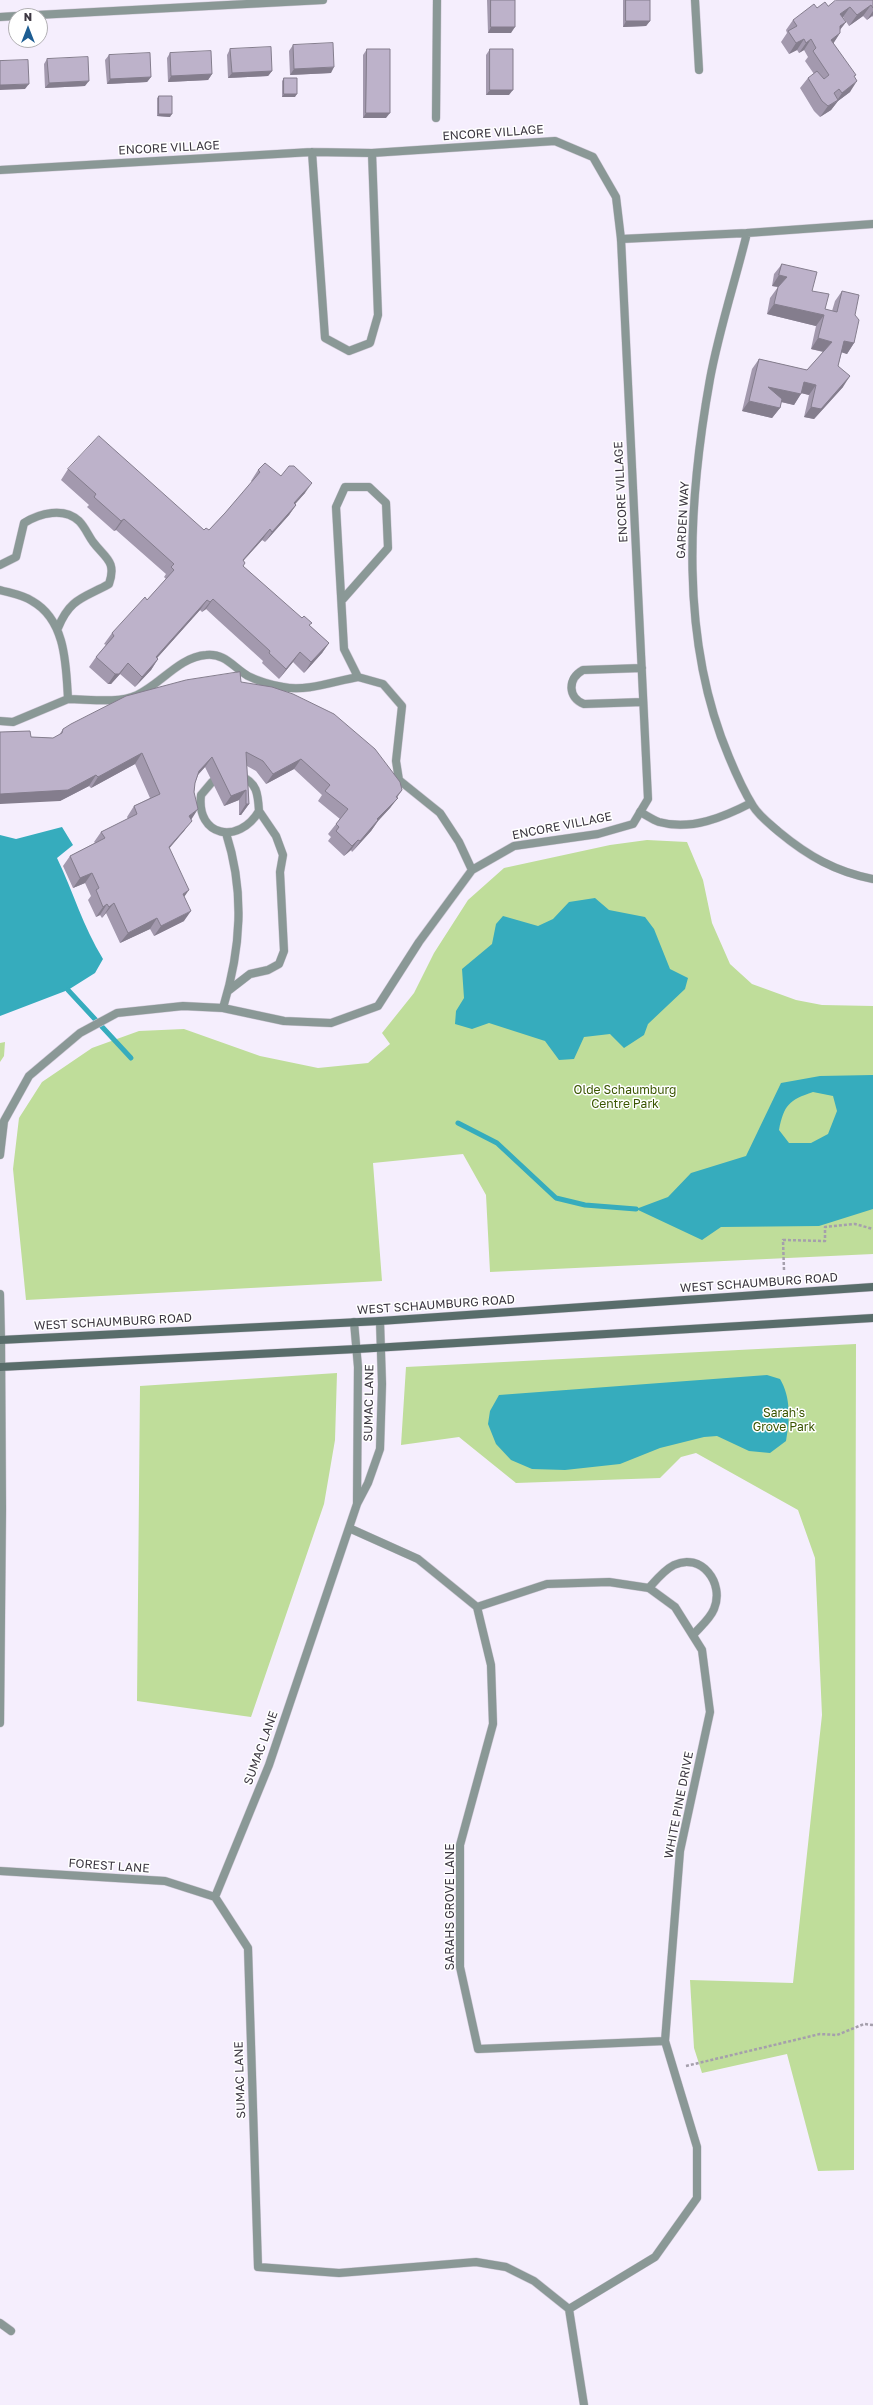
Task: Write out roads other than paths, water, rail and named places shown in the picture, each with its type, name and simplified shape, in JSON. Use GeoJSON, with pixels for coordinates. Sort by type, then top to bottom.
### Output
{"type":"FeatureCollection","features":[{"type":"Feature","properties":{"kind":"main road","name":"WEST SCHAUMBURG ROAD"},"geometry":{"type":"LineString","coordinates":[[1,1340],[380,1321],[873,1287]]}},
{"type":"Feature","properties":{"kind":"main road"},"geometry":{"type":"LineString","coordinates":[[0,1367],[382,1348],[873,1318]]}},
{"type":"Feature","properties":{"kind":"street"},"geometry":{"type":"LineString","coordinates":[[48,14],[323,0]]}},
{"type":"Feature","properties":{"kind":"street"},"geometry":{"type":"LineString","coordinates":[[436,118],[437,0]]}},
{"type":"Feature","properties":{"kind":"street"},"geometry":{"type":"LineString","coordinates":[[695,0],[699,70]]}},
{"type":"Feature","properties":{"kind":"street","name":"ENCORE VILLAGE"},"geometry":{"type":"LineString","coordinates":[[0,170],[312,152],[372,153],[555,141],[593,157],[616,197],[621,239],[648,799],[633,824],[598,834],[514,846],[472,870],[419,942],[378,1006],[331,1023],[284,1021],[223,1008],[183,1006],[118,1013],[80,1033],[29,1076],[4,1121],[0,1155]]}},
{"type":"Feature","properties":{"kind":"street"},"geometry":{"type":"LineString","coordinates":[[312,152],[325,338],[349,351],[370,343],[378,315],[372,153]]}},
{"type":"Feature","properties":{"kind":"street"},"geometry":{"type":"LineString","coordinates":[[621,239],[747,233],[873,224]]}},
{"type":"Feature","properties":{"kind":"street","name":"GARDEN WAY"},"geometry":{"type":"LineString","coordinates":[[747,233],[720,333],[710,379],[696,492],[693,565],[701,654],[711,711],[741,786],[751,803],[768,823],[818,861],[850,875],[873,879]]}},
{"type":"Feature","properties":{"kind":"street"},"geometry":{"type":"LineString","coordinates":[[342,599],[388,548],[386,503],[369,487],[345,487],[336,507],[344,649],[358,677]]}},
{"type":"Feature","properties":{"kind":"street"},"geometry":{"type":"LineString","coordinates":[[0,565],[16,557],[24,523],[34,517],[42,514],[70,514],[80,522],[94,543],[108,557],[112,574],[109,584],[76,600],[62,616],[58,628]]}},
{"type":"Feature","properties":{"kind":"street"},"geometry":{"type":"LineString","coordinates":[[0,590],[33,601],[47,612],[58,628],[66,663],[68,699]]}},
{"type":"Feature","properties":{"kind":"street"},"geometry":{"type":"LineString","coordinates":[[0,721],[13,722],[68,699],[116,699],[135,696],[155,685],[194,656],[218,655],[228,659],[249,676],[284,688],[303,688],[358,677],[383,684],[402,706],[396,761],[399,780],[440,813],[459,842],[472,870]]}},
{"type":"Feature","properties":{"kind":"street"},"geometry":{"type":"LineString","coordinates":[[642,668],[582,670],[575,674],[572,681],[572,693],[576,701],[584,704],[643,702]]}},
{"type":"Feature","properties":{"kind":"street"},"geometry":{"type":"LineString","coordinates":[[228,991],[250,974],[268,970],[279,964],[284,951],[280,872],[283,855],[276,836],[259,811],[256,788],[248,779],[240,776]]}},
{"type":"Feature","properties":{"kind":"street"},"geometry":{"type":"LineString","coordinates":[[212,782],[201,795],[202,813],[205,822],[211,827],[226,833],[249,824],[259,811]]}},
{"type":"Feature","properties":{"kind":"street"},"geometry":{"type":"LineString","coordinates":[[640,812],[659,822],[681,825],[727,816],[751,803]]}},
{"type":"Feature","properties":{"kind":"street"},"geometry":{"type":"LineString","coordinates":[[223,1008],[238,949],[239,931],[234,859],[226,833]]}},
{"type":"Feature","properties":{"kind":"street"},"geometry":{"type":"LineString","coordinates":[[0,1294],[0,1723]]}},
{"type":"Feature","properties":{"kind":"street","name":"SUMAC LANE"},"geometry":{"type":"LineString","coordinates":[[380,1321],[382,1348],[380,1449],[368,1483],[357,1504],[270,1765],[215,1897],[248,1948],[258,2267],[339,2273],[476,2262],[506,2267],[534,2281],[569,2309]]}},
{"type":"Feature","properties":{"kind":"street","name":"SUMAC LANE"},"geometry":{"type":"LineString","coordinates":[[354,1322],[357,1349],[357,1504]]}},
{"type":"Feature","properties":{"kind":"street"},"geometry":{"type":"LineString","coordinates":[[349,1528],[418,1559],[477,1607]]}},
{"type":"Feature","properties":{"kind":"street"},"geometry":{"type":"LineString","coordinates":[[649,1588],[665,1571],[675,1564],[689,1562],[702,1566],[711,1575],[716,1591],[715,1608],[693,1635]]}},
{"type":"Feature","properties":{"kind":"street","name":"WHITE PINE DRIVE"},"geometry":{"type":"LineString","coordinates":[[477,1607],[547,1584],[609,1582],[649,1588],[675,1606],[702,1650],[710,1712],[680,1851],[665,2041],[697,2147],[697,2198],[654,2257],[569,2309]]}},
{"type":"Feature","properties":{"kind":"street","name":"SARAHS GROVE LANE"},"geometry":{"type":"LineString","coordinates":[[477,1607],[491,1665],[493,1724],[460,1846],[460,1967],[478,2049],[665,2041]]}},
{"type":"Feature","properties":{"kind":"street","name":"FOREST LANE"},"geometry":{"type":"LineString","coordinates":[[0,1871],[166,1882],[215,1897]]}},
{"type":"Feature","properties":{"kind":"street"},"geometry":{"type":"LineString","coordinates":[[569,2309],[584,2405]]}},
{"type":"Feature","properties":{"kind":"street"},"geometry":{"type":"LineString","coordinates":[[0,2323],[11,2331]]}},
{"type":"Feature","properties":{"kind":"water"},"geometry":{"type":"Polygon","coordinates":[[[62,827],[73,845],[57,858],[84,922],[103,959],[95,973],[68,990],[0,1016],[0,835],[16,839],[62,827]]]}},
{"type":"Feature","properties":{"kind":"water"},"geometry":{"type":"Polygon","coordinates":[[[595,898],[609,910],[645,917],[654,929],[670,969],[688,978],[685,989],[648,1024],[644,1035],[624,1048],[610,1034],[584,1037],[574,1059],[559,1060],[545,1041],[489,1023],[472,1029],[455,1024],[456,1011],[464,998],[462,969],[492,944],[496,924],[503,916],[538,926],[553,919],[569,902],[595,898]]]}},
{"type":"Feature","properties":{"kind":"water"},"geometry":{"type":"Polygon","coordinates":[[[873,1075],[873,1209],[819,1226],[721,1227],[702,1240],[636,1209],[668,1197],[691,1173],[746,1156],[781,1083],[820,1076],[873,1075]],[[813,1092],[798,1098],[789,1105],[783,1115],[779,1130],[789,1143],[811,1143],[828,1134],[837,1111],[833,1096],[813,1092]]]}},
{"type":"Feature","properties":{"kind":"water"},"geometry":{"type":"Polygon","coordinates":[[[767,1375],[780,1379],[784,1386],[789,1409],[786,1441],[770,1453],[749,1451],[717,1436],[704,1437],[660,1448],[620,1464],[565,1470],[532,1469],[511,1460],[496,1444],[488,1424],[490,1411],[499,1395],[767,1375]]]}},
{"type":"Feature","properties":{"kind":"waterway"},"geometry":{"type":"LineString","coordinates":[[68,990],[131,1058]]}},
{"type":"Feature","properties":{"kind":"waterway"},"geometry":{"type":"LineString","coordinates":[[458,1123],[497,1143],[556,1198],[585,1205],[636,1209]]}},
{"type":"Feature","properties":{"kind":"park label","name":"Olde Schaumburg Centre Park"},"geometry":{"type":"Point","coordinates":[625,1097]}},
{"type":"Feature","properties":{"kind":"park label","name":"Sarah's Grove Park"},"geometry":{"type":"Point","coordinates":[784,1420]}}]}
